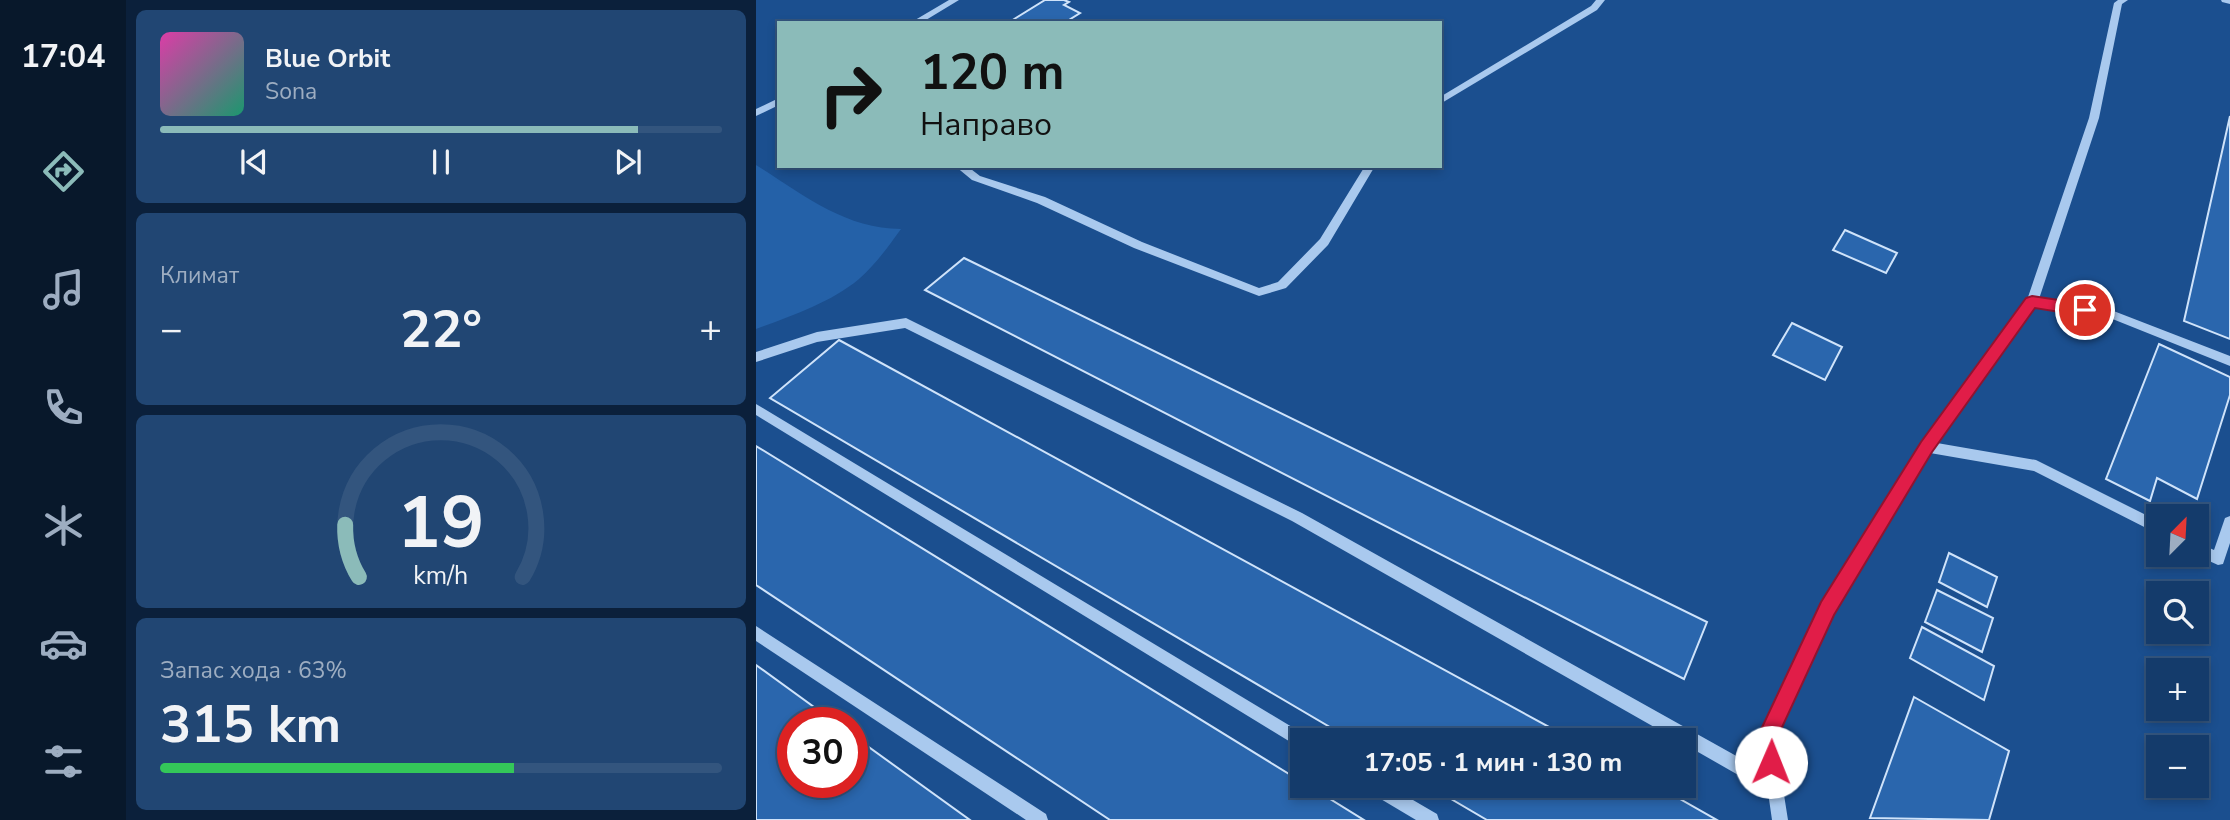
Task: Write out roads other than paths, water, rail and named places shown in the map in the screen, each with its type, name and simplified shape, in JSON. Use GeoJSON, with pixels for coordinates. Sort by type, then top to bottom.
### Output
{"type":"FeatureCollection","features":[{"type":"Feature","properties":{"kind":"street"},"geometry":{"type":"LineString","coordinates":[[918,21],[955,0]]}},
{"type":"Feature","properties":{"kind":"street"},"geometry":{"type":"LineString","coordinates":[[1442,100],[1594,8],[1601,0]]}},
{"type":"Feature","properties":{"kind":"street"},"geometry":{"type":"LineString","coordinates":[[1780,820],[1767,738],[1827,609],[1927,447],[2032,302],[2094,118],[2118,4],[2124,0]]}},
{"type":"Feature","properties":{"kind":"street"},"geometry":{"type":"LineString","coordinates":[[756,113],[777,102]]}},
{"type":"Feature","properties":{"kind":"street"},"geometry":{"type":"LineString","coordinates":[[963,168],[976,178],[1041,200],[1138,245],[1259,292],[1282,285],[1324,242],[1369,168]]}},
{"type":"Feature","properties":{"kind":"street"},"geometry":{"type":"LineString","coordinates":[[2032,302],[2111,314],[2230,361]]}},
{"type":"Feature","properties":{"kind":"street"},"geometry":{"type":"LineString","coordinates":[[756,357],[817,337],[906,323],[1297,517],[1774,787]]}},
{"type":"Feature","properties":{"kind":"street"},"geometry":{"type":"LineString","coordinates":[[756,409],[1290,734]]}},
{"type":"Feature","properties":{"kind":"street"},"geometry":{"type":"LineString","coordinates":[[1927,447],[2036,466],[2146,522]]}},
{"type":"Feature","properties":{"kind":"street"},"geometry":{"type":"LineString","coordinates":[[2209,554],[2218,559],[2230,522]]}},
{"type":"Feature","properties":{"kind":"street"},"geometry":{"type":"LineString","coordinates":[[756,633],[1040,820]]}},
{"type":"Feature","properties":{"kind":"street"},"geometry":{"type":"LineString","coordinates":[[1395,798],[1431,820]]}}]}
